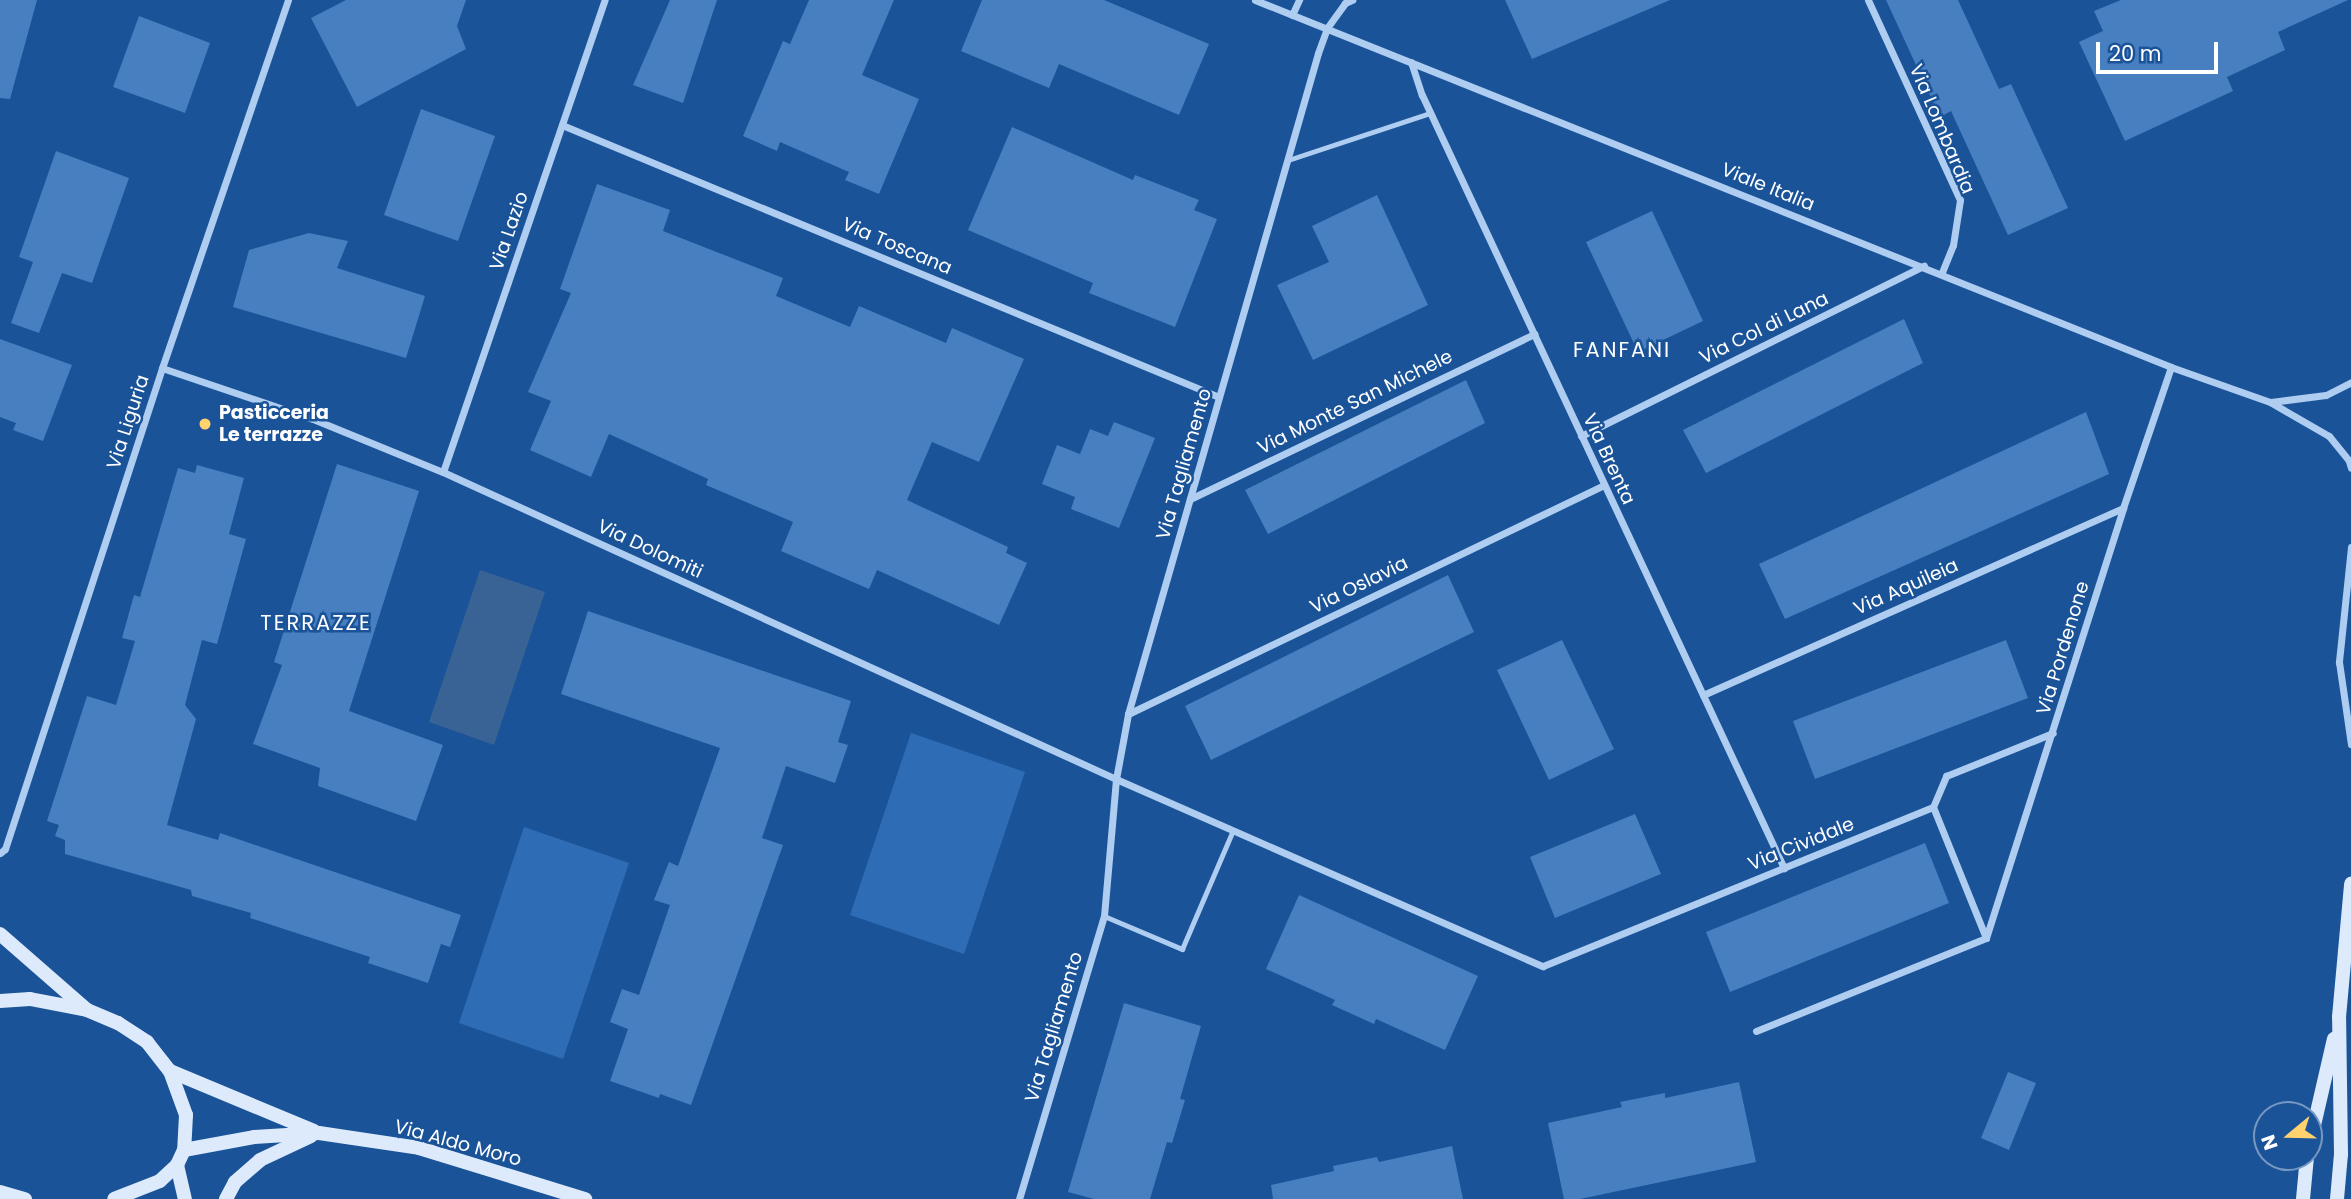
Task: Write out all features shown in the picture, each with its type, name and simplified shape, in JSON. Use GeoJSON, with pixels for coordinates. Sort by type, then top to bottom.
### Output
{"type":"FeatureCollection","features":[{"type":"Feature","properties":{"kind":"main road"},"geometry":{"type":"LineString","coordinates":[[2336,1199],[2341,1154],[2339,1017],[2351,884]]}},
{"type":"Feature","properties":{"kind":"main road"},"geometry":{"type":"LineString","coordinates":[[0,934],[88,1010]]}},
{"type":"Feature","properties":{"kind":"main road"},"geometry":{"type":"LineString","coordinates":[[0,1001],[30,999],[88,1010],[118,1023],[147,1042],[170,1071],[187,1115],[184,1150],[177,1165],[160,1181],[114,1199]]}},
{"type":"Feature","properties":{"kind":"main road"},"geometry":{"type":"LineString","coordinates":[[2320,1101],[2339,1017]]}},
{"type":"Feature","properties":{"kind":"main road","name":"Via Aldo Moro"},"geometry":{"type":"LineString","coordinates":[[170,1071],[319,1133]]}},
{"type":"Feature","properties":{"kind":"main road"},"geometry":{"type":"LineString","coordinates":[[226,1199],[235,1182],[260,1160],[319,1133]]}},
{"type":"Feature","properties":{"kind":"main road","name":"Via Aldo Moro"},"geometry":{"type":"LineString","coordinates":[[184,1150],[254,1137],[319,1133],[419,1148],[585,1199]]}},
{"type":"Feature","properties":{"kind":"main road"},"geometry":{"type":"LineString","coordinates":[[177,1165],[184,1199]]}},
{"type":"Feature","properties":{"kind":"main road"},"geometry":{"type":"LineString","coordinates":[[2302,1199],[2305,1171]]}},
{"type":"Feature","properties":{"kind":"main road"},"geometry":{"type":"LineString","coordinates":[[0,1192],[24,1199]]}},
{"type":"Feature","properties":{"kind":"street","name":"Via Liguria"},"geometry":{"type":"LineString","coordinates":[[0,853],[5,849],[162,368],[288,0]]}},
{"type":"Feature","properties":{"kind":"street","name":"Via Lazio"},"geometry":{"type":"LineString","coordinates":[[443,472],[605,0]]}},
{"type":"Feature","properties":{"kind":"street","name":"Viale Italia"},"geometry":{"type":"LineString","coordinates":[[1255,0],[2171,367],[2270,402]]}},
{"type":"Feature","properties":{"kind":"street"},"geometry":{"type":"LineString","coordinates":[[1293,15],[1299,0]]}},
{"type":"Feature","properties":{"kind":"street"},"geometry":{"type":"LineString","coordinates":[[1327,28],[1345,3],[1352,0]]}},
{"type":"Feature","properties":{"kind":"street","name":"Via Lombardia"},"geometry":{"type":"LineString","coordinates":[[1868,0],[1960,201],[1953,245],[1941,274]]}},
{"type":"Feature","properties":{"kind":"street","name":"Via Tagliamento"},"geometry":{"type":"LineString","coordinates":[[1018,1199],[1104,916],[1116,779],[1128,714],[1327,28]]}},
{"type":"Feature","properties":{"kind":"street","name":"Via Brenta"},"geometry":{"type":"LineString","coordinates":[[1411,62],[1430,113],[1784,868]]}},
{"type":"Feature","properties":{"kind":"street","name":"Via Toscana"},"geometry":{"type":"LineString","coordinates":[[562,125],[1219,397]]}},
{"type":"Feature","properties":{"kind":"street","name":"Via Col di Lana"},"geometry":{"type":"LineString","coordinates":[[1581,436],[1924,266]]}},
{"type":"Feature","properties":{"kind":"street","name":"Via Monte San Michele"},"geometry":{"type":"LineString","coordinates":[[1190,499],[1534,334]]}},
{"type":"Feature","properties":{"kind":"street","name":"Via Pordenone"},"geometry":{"type":"LineString","coordinates":[[1986,938],[2123,508],[2171,367]]}},
{"type":"Feature","properties":{"kind":"street","name":"Via Dolomiti"},"geometry":{"type":"LineString","coordinates":[[162,368],[313,419],[443,472],[1116,779]]}},
{"type":"Feature","properties":{"kind":"street"},"geometry":{"type":"LineString","coordinates":[[2270,402],[2326,395],[2351,382]]}},
{"type":"Feature","properties":{"kind":"street"},"geometry":{"type":"LineString","coordinates":[[2270,402],[2329,436],[2349,461],[2351,468]]}},
{"type":"Feature","properties":{"kind":"street","name":"Via Oslavia"},"geometry":{"type":"LineString","coordinates":[[1128,714],[1604,485]]}},
{"type":"Feature","properties":{"kind":"street","name":"Via Aquileia"},"geometry":{"type":"LineString","coordinates":[[1703,695],[2123,508]]}},
{"type":"Feature","properties":{"kind":"street"},"geometry":{"type":"LineString","coordinates":[[2351,547],[2339,662],[2351,744]]}},
{"type":"Feature","properties":{"kind":"street"},"geometry":{"type":"LineString","coordinates":[[1756,1031],[1986,938],[1933,807],[1946,776],[2053,733]]}},
{"type":"Feature","properties":{"kind":"street"},"geometry":{"type":"LineString","coordinates":[[1116,779],[1233,830]]}},
{"type":"Feature","properties":{"kind":"street","name":"Via Cividale"},"geometry":{"type":"LineString","coordinates":[[1233,830],[1543,965],[1933,807]]}},
{"type":"Feature","properties":{"kind":"lane"},"geometry":{"type":"LineString","coordinates":[[1287,160],[1430,113]]}},
{"type":"Feature","properties":{"kind":"lane"},"geometry":{"type":"LineString","coordinates":[[1104,916],[1182,949],[1233,830]]}},
{"type":"Feature","properties":{"kind":"shaded area"},"geometry":{"type":"Polygon","coordinates":[[[480,570],[545,592],[494,745],[429,722],[480,570]]]}},
{"type":"Feature","properties":{"kind":"shaded area"},"geometry":{"type":"Polygon","coordinates":[[[911,733],[1025,772],[964,954],[850,915],[911,733]]]}},
{"type":"Feature","properties":{"kind":"shaded area"},"geometry":{"type":"Polygon","coordinates":[[[524,827],[629,863],[563,1059],[459,1023],[524,827]]]}},
{"type":"Feature","properties":{"kind":"building"},"geometry":{"type":"Polygon","coordinates":[[[0,0],[37,0],[10,99],[0,98],[0,0]]]}},
{"type":"Feature","properties":{"kind":"building"},"geometry":{"type":"Polygon","coordinates":[[[346,0],[466,0],[457,26],[466,49],[357,107],[311,18],[346,0]]]}},
{"type":"Feature","properties":{"kind":"building"},"geometry":{"type":"Polygon","coordinates":[[[670,0],[717,0],[683,103],[633,85],[670,0]]]}},
{"type":"Feature","properties":{"kind":"building"},"geometry":{"type":"Polygon","coordinates":[[[809,0],[894,0],[862,75],[919,99],[879,194],[845,180],[849,172],[780,142],[777,151],[743,136],[783,41],[790,44],[809,0]]]}},
{"type":"Feature","properties":{"kind":"building"},"geometry":{"type":"Polygon","coordinates":[[[982,0],[1104,0],[1209,44],[1179,115],[1059,64],[1049,88],[961,51],[982,0]]]}},
{"type":"Feature","properties":{"kind":"building"},"geometry":{"type":"Polygon","coordinates":[[[1505,0],[1670,0],[1532,59],[1505,0]]]}},
{"type":"Feature","properties":{"kind":"building"},"geometry":{"type":"Polygon","coordinates":[[[1886,0],[1958,0],[1999,89],[2011,84],[2068,208],[2008,235],[1951,111],[1940,117],[1886,0]]]}},
{"type":"Feature","properties":{"kind":"building"},"geometry":{"type":"Polygon","coordinates":[[[2121,0],[2348,0],[2278,32],[2285,50],[2227,77],[2233,91],[2125,141],[2079,42],[2103,31],[2094,11],[2121,0]]]}},
{"type":"Feature","properties":{"kind":"building"},"geometry":{"type":"Polygon","coordinates":[[[139,16],[210,43],[185,113],[113,87],[139,16]]]}},
{"type":"Feature","properties":{"kind":"building"},"geometry":{"type":"Polygon","coordinates":[[[421,109],[495,136],[458,241],[384,215],[421,109]]]}},
{"type":"Feature","properties":{"kind":"building"},"geometry":{"type":"Polygon","coordinates":[[[1012,127],[1133,180],[1135,175],[1199,200],[1194,210],[1217,219],[1175,327],[1089,293],[1093,283],[968,230],[1012,127]]]}},
{"type":"Feature","properties":{"kind":"building"},"geometry":{"type":"Polygon","coordinates":[[[56,151],[129,178],[92,283],[62,273],[39,333],[11,323],[33,262],[19,257],[56,151]]]}},
{"type":"Feature","properties":{"kind":"building"},"geometry":{"type":"Polygon","coordinates":[[[597,184],[670,210],[663,231],[783,278],[776,296],[850,327],[859,306],[946,343],[952,328],[1024,359],[979,462],[932,442],[907,500],[1008,547],[1006,553],[1027,563],[999,625],[877,570],[869,589],[781,551],[793,522],[706,485],[708,479],[609,434],[591,477],[530,450],[551,401],[528,392],[571,293],[560,289],[597,184]]]}},
{"type":"Feature","properties":{"kind":"building"},"geometry":{"type":"Polygon","coordinates":[[[1377,195],[1428,305],[1313,360],[1277,285],[1329,262],[1312,226],[1377,195]]]}},
{"type":"Feature","properties":{"kind":"building"},"geometry":{"type":"Polygon","coordinates":[[[1652,211],[1703,321],[1638,352],[1586,242],[1652,211]]]}},
{"type":"Feature","properties":{"kind":"building"},"geometry":{"type":"Polygon","coordinates":[[[309,233],[348,241],[337,268],[425,296],[406,358],[233,307],[249,250],[309,233]]]}},
{"type":"Feature","properties":{"kind":"building"},"geometry":{"type":"Polygon","coordinates":[[[1904,319],[1923,363],[1706,473],[1683,430],[1904,319]]]}},
{"type":"Feature","properties":{"kind":"building"},"geometry":{"type":"Polygon","coordinates":[[[0,339],[72,365],[43,441],[13,430],[16,423],[0,417],[0,339]]]}},
{"type":"Feature","properties":{"kind":"building"},"geometry":{"type":"Polygon","coordinates":[[[1466,380],[1485,423],[1268,534],[1245,490],[1466,380]]]}},
{"type":"Feature","properties":{"kind":"building"},"geometry":{"type":"Polygon","coordinates":[[[2086,412],[2109,474],[1785,619],[1759,564],[2086,412]]]}},
{"type":"Feature","properties":{"kind":"building"},"geometry":{"type":"Polygon","coordinates":[[[1114,422],[1155,438],[1119,528],[1071,509],[1075,497],[1042,484],[1057,445],[1080,454],[1090,429],[1108,436],[1114,422]]]}},
{"type":"Feature","properties":{"kind":"building"},"geometry":{"type":"Polygon","coordinates":[[[337,464],[419,491],[349,711],[443,745],[416,821],[318,786],[320,768],[253,744],[282,665],[274,662],[337,464]]]}},
{"type":"Feature","properties":{"kind":"building"},"geometry":{"type":"Polygon","coordinates":[[[197,465],[244,478],[229,534],[246,539],[217,644],[202,640],[185,705],[196,719],[167,825],[218,840],[220,833],[461,915],[450,947],[441,944],[428,983],[368,963],[370,957],[250,918],[251,913],[192,896],[191,890],[65,854],[65,840],[55,836],[59,825],[47,821],[87,696],[116,705],[135,641],[122,638],[134,595],[140,597],[178,468],[195,473],[197,465]]]}},
{"type":"Feature","properties":{"kind":"building"},"geometry":{"type":"Polygon","coordinates":[[[1448,575],[1474,632],[1211,760],[1185,706],[1448,575]]]}},
{"type":"Feature","properties":{"kind":"building"},"geometry":{"type":"Polygon","coordinates":[[[588,611],[851,701],[838,742],[848,745],[835,783],[786,766],[762,838],[783,845],[691,1105],[660,1094],[659,1098],[610,1081],[628,1029],[610,1022],[622,989],[639,995],[670,905],[654,900],[669,862],[678,866],[720,748],[561,694],[588,611]]]}},
{"type":"Feature","properties":{"kind":"building"},"geometry":{"type":"Polygon","coordinates":[[[1562,640],[1614,749],[1549,780],[1497,670],[1562,640]]]}},
{"type":"Feature","properties":{"kind":"building"},"geometry":{"type":"Polygon","coordinates":[[[2006,640],[2028,698],[1815,779],[1793,721],[2006,640]]]}},
{"type":"Feature","properties":{"kind":"building"},"geometry":{"type":"Polygon","coordinates":[[[1635,814],[1661,874],[1555,918],[1530,857],[1635,814]]]}},
{"type":"Feature","properties":{"kind":"building"},"geometry":{"type":"Polygon","coordinates":[[[1925,843],[1949,903],[1730,992],[1706,932],[1925,843]]]}},
{"type":"Feature","properties":{"kind":"building"},"geometry":{"type":"Polygon","coordinates":[[[1299,895],[1478,976],[1445,1050],[1376,1019],[1374,1024],[1332,1005],[1335,1000],[1266,969],[1299,895]]]}},
{"type":"Feature","properties":{"kind":"building"},"geometry":{"type":"Polygon","coordinates":[[[1124,1003],[1201,1026],[1180,1099],[1185,1100],[1172,1143],[1167,1142],[1150,1199],[1094,1199],[1068,1192],[1124,1003]]]}},
{"type":"Feature","properties":{"kind":"building"},"geometry":{"type":"Polygon","coordinates":[[[2008,1072],[2036,1083],[2009,1150],[1981,1138],[2008,1072]]]}},
{"type":"Feature","properties":{"kind":"building"},"geometry":{"type":"Polygon","coordinates":[[[1739,1082],[1756,1162],[1580,1199],[1564,1199],[1548,1123],[1622,1107],[1620,1102],[1665,1093],[1665,1098],[1739,1082]]]}},
{"type":"Feature","properties":{"kind":"building"},"geometry":{"type":"Polygon","coordinates":[[[1452,1146],[1463,1199],[1273,1199],[1271,1185],[1334,1171],[1333,1166],[1377,1157],[1379,1162],[1452,1146]]]}},
{"type":"Feature","properties":{"kind":"place","name":"Pasticceria Le terrazze"},"geometry":{"type":"Point","coordinates":[205,424]}},
{"type":"Feature","properties":{"kind":"district","name":"FANFANI"},"geometry":{"type":"Point","coordinates":[1622,350]}},
{"type":"Feature","properties":{"kind":"district","name":"TERRAZZE"},"geometry":{"type":"Point","coordinates":[316,623]}}]}
